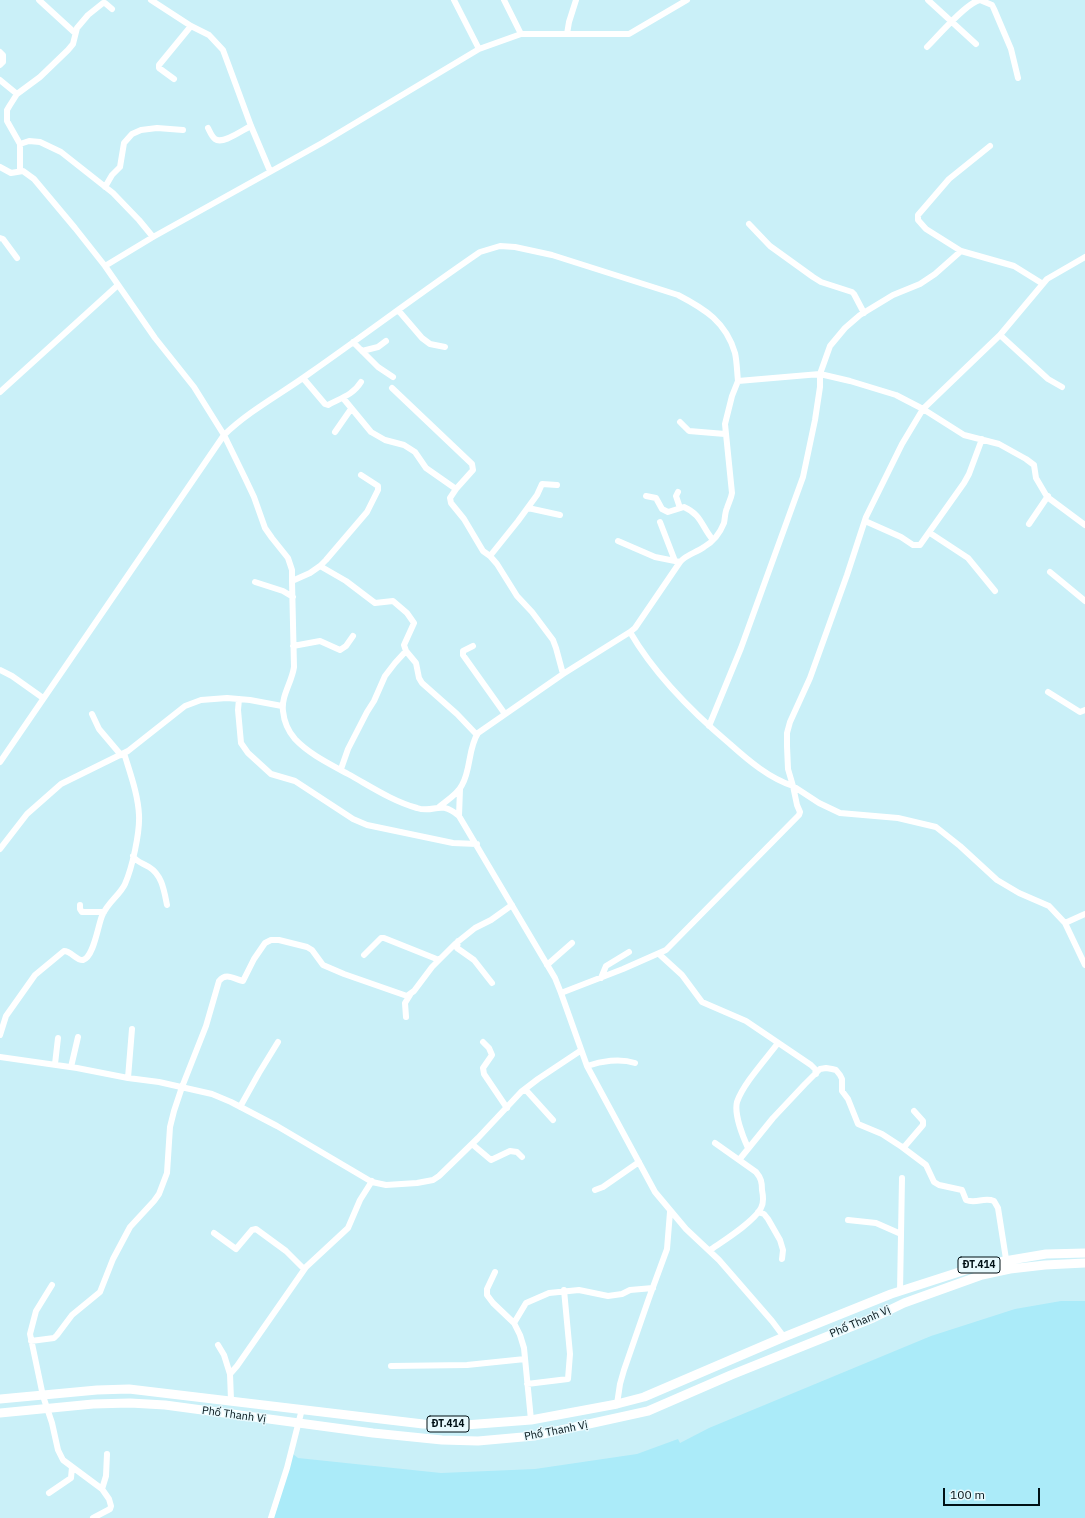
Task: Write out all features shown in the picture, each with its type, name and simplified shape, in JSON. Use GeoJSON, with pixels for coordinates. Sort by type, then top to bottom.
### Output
{"type":"FeatureCollection","features":[{"type":"Feature","properties":{"kind":"main road","name":"Phố Thanh Vị"},"geometry":{"type":"LineString","coordinates":[[0,1399],[98,1390],[129,1389],[424,1424],[465,1425],[531,1420],[617,1404],[644,1397],[784,1337],[900,1292],[980,1265],[1006,1259],[1046,1254],[1085,1253]]}},
{"type":"Feature","properties":{"kind":"main road","name":"Phố Thanh Vị"},"geometry":{"type":"LineString","coordinates":[[0,1413],[47,1408],[130,1403],[165,1405],[442,1440],[478,1441],[534,1436],[577,1428],[648,1411],[731,1375],[874,1318],[904,1303],[982,1275],[1010,1269],[1085,1263]]}},
{"type":"Feature","properties":{"kind":"street"},"geometry":{"type":"LineString","coordinates":[[39,0],[75,33]]}},
{"type":"Feature","properties":{"kind":"street"},"geometry":{"type":"LineString","coordinates":[[152,0],[191,26],[209,35],[223,50],[250,126],[270,171]]}},
{"type":"Feature","properties":{"kind":"street"},"geometry":{"type":"LineString","coordinates":[[454,0],[479,48]]}},
{"type":"Feature","properties":{"kind":"street"},"geometry":{"type":"LineString","coordinates":[[504,0],[521,34]]}},
{"type":"Feature","properties":{"kind":"street"},"geometry":{"type":"LineString","coordinates":[[567,34],[576,0]]}},
{"type":"Feature","properties":{"kind":"street"},"geometry":{"type":"LineString","coordinates":[[105,266],[270,171],[322,143],[479,48],[521,34],[629,34],[687,0]]}},
{"type":"Feature","properties":{"kind":"street"},"geometry":{"type":"LineString","coordinates":[[928,0],[976,44]]}},
{"type":"Feature","properties":{"kind":"street"},"geometry":{"type":"LineString","coordinates":[[927,47],[952,21],[980,0],[992,5],[1011,48],[1018,78]]}},
{"type":"Feature","properties":{"kind":"street"},"geometry":{"type":"LineString","coordinates":[[20,171],[20,144],[9,125],[6,115],[10,105],[17,94],[40,77],[68,50],[73,44],[75,33],[80,23],[101,4],[105,3],[112,10]]}},
{"type":"Feature","properties":{"kind":"street"},"geometry":{"type":"LineString","coordinates":[[174,79],[159,68],[159,65],[191,26]]}},
{"type":"Feature","properties":{"kind":"street"},"geometry":{"type":"LineString","coordinates":[[0,52],[3,54],[3,62],[0,65]]}},
{"type":"Feature","properties":{"kind":"street"},"geometry":{"type":"LineString","coordinates":[[0,80],[17,94]]}},
{"type":"Feature","properties":{"kind":"street"},"geometry":{"type":"LineString","coordinates":[[208,128],[213,138],[221,141],[250,126]]}},
{"type":"Feature","properties":{"kind":"street"},"geometry":{"type":"LineString","coordinates":[[105,187],[120,167],[124,143],[132,134],[141,130],[158,128],[183,130]]}},
{"type":"Feature","properties":{"kind":"street"},"geometry":{"type":"LineString","coordinates":[[20,144],[34,141],[40,142],[68,157],[105,187],[139,220],[153,238]]}},
{"type":"Feature","properties":{"kind":"street"},"geometry":{"type":"LineString","coordinates":[[990,146],[949,178],[918,216],[918,220],[922,226],[961,251],[1014,266],[1043,284]]}},
{"type":"Feature","properties":{"kind":"street"},"geometry":{"type":"LineString","coordinates":[[0,167],[11,173],[20,171],[27,173],[34,179],[105,266],[155,338],[194,387],[224,435],[254,497],[265,528],[274,542],[288,558],[292,570],[293,673],[282,706],[289,732],[309,751],[390,797],[417,808],[427,809],[439,807],[449,809],[459,816],[477,844],[547,965],[561,993],[586,1066],[655,1192],[670,1212],[686,1229],[710,1250],[772,1321],[784,1337]]}},
{"type":"Feature","properties":{"kind":"street"},"geometry":{"type":"LineString","coordinates":[[750,224],[770,246],[813,278],[852,292],[862,309]]}},
{"type":"Feature","properties":{"kind":"street"},"geometry":{"type":"LineString","coordinates":[[0,238],[3,239],[17,258]]}},
{"type":"Feature","properties":{"kind":"street"},"geometry":{"type":"LineString","coordinates":[[0,762],[224,435],[252,411],[303,378],[480,252],[500,246],[515,247],[552,256],[678,295],[695,304],[712,316],[723,327],[735,354],[738,381],[732,396],[725,424],[732,493],[724,524],[720,531],[713,540],[703,548],[677,561],[635,628],[563,674],[477,735],[464,782],[460,789],[439,807]]}},
{"type":"Feature","properties":{"kind":"street"},"geometry":{"type":"LineString","coordinates":[[709,726],[741,648],[803,477],[815,420],[820,387],[820,374],[830,346],[862,309],[920,284],[935,274],[961,251]]}},
{"type":"Feature","properties":{"kind":"street"},"geometry":{"type":"LineString","coordinates":[[561,993],[601,978],[666,950],[799,815],[800,812],[796,805],[788,769],[786,733],[810,678],[865,521],[902,444],[923,409],[1000,335],[1043,284],[1059,271],[1085,257]]}},
{"type":"Feature","properties":{"kind":"street"},"geometry":{"type":"LineString","coordinates":[[0,392],[118,285]]}},
{"type":"Feature","properties":{"kind":"street"},"geometry":{"type":"LineString","coordinates":[[398,310],[422,338],[430,344],[445,347]]}},
{"type":"Feature","properties":{"kind":"street"},"geometry":{"type":"LineString","coordinates":[[1000,335],[1048,379],[1062,387]]}},
{"type":"Feature","properties":{"kind":"street"},"geometry":{"type":"LineString","coordinates":[[362,351],[378,347],[386,341]]}},
{"type":"Feature","properties":{"kind":"street"},"geometry":{"type":"LineString","coordinates":[[354,342],[378,367],[393,377]]}},
{"type":"Feature","properties":{"kind":"street"},"geometry":{"type":"LineString","coordinates":[[738,381],[820,374],[850,381],[896,395],[923,409],[964,435],[999,444],[1026,459],[1033,464],[1036,478],[1048,496],[1085,525]]}},
{"type":"Feature","properties":{"kind":"street"},"geometry":{"type":"LineString","coordinates":[[303,378],[325,404],[328,405],[354,391],[361,382]]}},
{"type":"Feature","properties":{"kind":"street"},"geometry":{"type":"LineString","coordinates":[[392,388],[472,464],[473,470],[456,489],[450,498],[451,503],[464,519],[483,550],[497,564],[517,596],[532,612],[553,640],[563,674]]}},
{"type":"Feature","properties":{"kind":"street"},"geometry":{"type":"LineString","coordinates":[[343,398],[371,432],[384,440],[404,445],[415,452],[426,468],[456,489]]}},
{"type":"Feature","properties":{"kind":"street"},"geometry":{"type":"LineString","coordinates":[[335,432],[351,409]]}},
{"type":"Feature","properties":{"kind":"street"},"geometry":{"type":"LineString","coordinates":[[680,422],[689,431],[725,434]]}},
{"type":"Feature","properties":{"kind":"street"},"geometry":{"type":"LineString","coordinates":[[865,521],[901,537],[914,546],[921,544],[930,533],[969,474],[982,439]]}},
{"type":"Feature","properties":{"kind":"street"},"geometry":{"type":"LineString","coordinates":[[292,581],[301,578],[320,566],[366,512],[378,490],[378,486],[361,475]]}},
{"type":"Feature","properties":{"kind":"street"},"geometry":{"type":"LineString","coordinates":[[490,556],[528,508],[542,484],[557,485]]}},
{"type":"Feature","properties":{"kind":"street"},"geometry":{"type":"LineString","coordinates":[[678,492],[676,496],[680,508]]}},
{"type":"Feature","properties":{"kind":"street"},"geometry":{"type":"LineString","coordinates":[[646,496],[656,498],[662,509],[668,512],[684,507],[698,516],[713,540]]}},
{"type":"Feature","properties":{"kind":"street"},"geometry":{"type":"LineString","coordinates":[[1029,524],[1048,496]]}},
{"type":"Feature","properties":{"kind":"street"},"geometry":{"type":"LineString","coordinates":[[528,508],[560,514]]}},
{"type":"Feature","properties":{"kind":"street"},"geometry":{"type":"LineString","coordinates":[[660,522],[677,561]]}},
{"type":"Feature","properties":{"kind":"street"},"geometry":{"type":"LineString","coordinates":[[930,533],[968,558],[995,591]]}},
{"type":"Feature","properties":{"kind":"street"},"geometry":{"type":"LineString","coordinates":[[618,541],[655,557],[677,561]]}},
{"type":"Feature","properties":{"kind":"street"},"geometry":{"type":"LineString","coordinates":[[320,566],[346,581],[374,603],[394,602],[402,607],[414,623],[414,627],[404,642],[406,651],[416,663],[418,678],[457,714],[477,735]]}},
{"type":"Feature","properties":{"kind":"street"},"geometry":{"type":"LineString","coordinates":[[1050,572],[1085,601]]}},
{"type":"Feature","properties":{"kind":"street"},"geometry":{"type":"LineString","coordinates":[[255,582],[283,591],[292,597]]}},
{"type":"Feature","properties":{"kind":"street"},"geometry":{"type":"LineString","coordinates":[[630,632],[664,680],[696,714],[762,771],[786,784],[793,786],[819,803],[840,813],[898,818],[936,827],[960,846],[997,880],[1019,893],[1049,906],[1065,923],[1085,965]]}},
{"type":"Feature","properties":{"kind":"street"},"geometry":{"type":"LineString","coordinates":[[293,646],[320,641],[340,650],[346,646],[353,636]]}},
{"type":"Feature","properties":{"kind":"street"},"geometry":{"type":"LineString","coordinates":[[473,646],[463,651],[463,655],[505,714]]}},
{"type":"Feature","properties":{"kind":"street"},"geometry":{"type":"LineString","coordinates":[[341,769],[348,749],[374,701],[385,676],[406,651]]}},
{"type":"Feature","properties":{"kind":"street"},"geometry":{"type":"LineString","coordinates":[[0,670],[12,676],[43,698]]}},
{"type":"Feature","properties":{"kind":"street"},"geometry":{"type":"LineString","coordinates":[[1048,692],[1080,712],[1085,710]]}},
{"type":"Feature","properties":{"kind":"street"},"geometry":{"type":"LineString","coordinates":[[0,849],[27,814],[55,789],[68,780],[122,754],[185,706],[201,700],[227,698],[282,706]]}},
{"type":"Feature","properties":{"kind":"street"},"geometry":{"type":"LineString","coordinates":[[239,699],[238,715],[241,743],[248,753],[271,774],[295,781],[353,819],[368,825],[440,840],[477,844]]}},
{"type":"Feature","properties":{"kind":"street"},"geometry":{"type":"LineString","coordinates":[[0,1035],[6,1016],[35,975],[64,951],[68,951],[80,959],[84,959],[88,956],[104,912],[111,900],[123,888],[133,856],[140,823],[137,800],[122,754],[99,729],[92,714]]}},
{"type":"Feature","properties":{"kind":"street"},"geometry":{"type":"LineString","coordinates":[[459,816],[460,789]]}},
{"type":"Feature","properties":{"kind":"street"},"geometry":{"type":"LineString","coordinates":[[133,856],[134,860],[148,867],[159,877],[167,905]]}},
{"type":"Feature","properties":{"kind":"street"},"geometry":{"type":"LineString","coordinates":[[80,905],[82,912],[104,912]]}},
{"type":"Feature","properties":{"kind":"street"},"geometry":{"type":"LineString","coordinates":[[406,1017],[405,1003],[439,960],[458,941],[475,928],[491,920],[512,905]]}},
{"type":"Feature","properties":{"kind":"street"},"geometry":{"type":"LineString","coordinates":[[1065,923],[1085,914]]}},
{"type":"Feature","properties":{"kind":"street"},"geometry":{"type":"LineString","coordinates":[[364,955],[381,938],[384,938],[439,960]]}},
{"type":"Feature","properties":{"kind":"street"},"geometry":{"type":"LineString","coordinates":[[30,1341],[54,1338],[72,1315],[100,1292],[113,1258],[130,1226],[154,1201],[165,1181],[168,1164],[170,1127],[182,1087],[204,1032],[219,981],[225,976],[243,981],[265,943],[271,940],[279,940],[307,947],[316,955],[322,965],[401,994],[407,996],[410,995]]}},
{"type":"Feature","properties":{"kind":"street"},"geometry":{"type":"LineString","coordinates":[[458,941],[458,948],[474,960],[492,983]]}},
{"type":"Feature","properties":{"kind":"street"},"geometry":{"type":"LineString","coordinates":[[547,965],[572,943]]}},
{"type":"Feature","properties":{"kind":"street"},"geometry":{"type":"LineString","coordinates":[[601,978],[606,966],[628,952]]}},
{"type":"Feature","properties":{"kind":"street"},"geometry":{"type":"LineString","coordinates":[[659,954],[682,975],[702,1002],[746,1021],[811,1065],[815,1069],[816,1074]]}},
{"type":"Feature","properties":{"kind":"street"},"geometry":{"type":"LineString","coordinates":[[128,1078],[132,1029]]}},
{"type":"Feature","properties":{"kind":"street"},"geometry":{"type":"LineString","coordinates":[[71,1067],[78,1037]]}},
{"type":"Feature","properties":{"kind":"street"},"geometry":{"type":"LineString","coordinates":[[55,1064],[58,1038]]}},
{"type":"Feature","properties":{"kind":"street"},"geometry":{"type":"LineString","coordinates":[[240,1107],[278,1042]]}},
{"type":"Feature","properties":{"kind":"street"},"geometry":{"type":"LineString","coordinates":[[483,1042],[489,1048],[492,1055],[483,1068],[484,1074],[507,1108]]}},
{"type":"Feature","properties":{"kind":"street"},"geometry":{"type":"LineString","coordinates":[[748,1148],[739,1124],[737,1104],[743,1089],[778,1043]]}},
{"type":"Feature","properties":{"kind":"street"},"geometry":{"type":"LineString","coordinates":[[0,1057],[55,1064],[128,1078],[160,1082],[212,1094],[277,1126],[372,1181],[386,1185],[417,1183],[433,1180],[439,1176],[525,1089],[580,1051]]}},
{"type":"Feature","properties":{"kind":"street"},"geometry":{"type":"LineString","coordinates":[[586,1066],[607,1062],[635,1062]]}},
{"type":"Feature","properties":{"kind":"street"},"geometry":{"type":"LineString","coordinates":[[739,1160],[804,1084],[820,1069],[826,1068],[836,1070],[842,1079],[842,1091],[848,1099],[858,1124],[882,1134],[926,1165],[934,1182],[939,1185],[962,1190],[966,1200],[971,1202],[988,1199],[994,1201],[998,1208],[1006,1259]]}},
{"type":"Feature","properties":{"kind":"street"},"geometry":{"type":"LineString","coordinates":[[525,1089],[553,1120]]}},
{"type":"Feature","properties":{"kind":"street"},"geometry":{"type":"LineString","coordinates":[[902,1147],[905,1146],[923,1125],[923,1121],[914,1111]]}},
{"type":"Feature","properties":{"kind":"street"},"geometry":{"type":"LineString","coordinates":[[710,1250],[734,1234],[758,1212],[762,1207],[763,1202],[761,1178],[756,1172],[715,1143]]}},
{"type":"Feature","properties":{"kind":"street"},"geometry":{"type":"LineString","coordinates":[[472,1144],[491,1160],[510,1151],[518,1152],[522,1157]]}},
{"type":"Feature","properties":{"kind":"street"},"geometry":{"type":"LineString","coordinates":[[595,1190],[603,1187],[638,1162]]}},
{"type":"Feature","properties":{"kind":"street"},"geometry":{"type":"LineString","coordinates":[[900,1292],[902,1178]]}},
{"type":"Feature","properties":{"kind":"street"},"geometry":{"type":"LineString","coordinates":[[230,1374],[304,1269],[312,1260],[345,1232],[372,1181]]}},
{"type":"Feature","properties":{"kind":"street"},"geometry":{"type":"LineString","coordinates":[[617,1404],[620,1384],[653,1288],[668,1250],[670,1212]]}},
{"type":"Feature","properties":{"kind":"street"},"geometry":{"type":"LineString","coordinates":[[758,1212],[764,1214],[768,1219],[780,1240],[783,1250],[782,1260]]}},
{"type":"Feature","properties":{"kind":"street"},"geometry":{"type":"LineString","coordinates":[[848,1220],[876,1223],[901,1234]]}},
{"type":"Feature","properties":{"kind":"street"},"geometry":{"type":"LineString","coordinates":[[214,1233],[236,1249],[252,1230],[256,1229],[286,1251],[304,1269]]}},
{"type":"Feature","properties":{"kind":"street"},"geometry":{"type":"LineString","coordinates":[[495,1272],[487,1289],[487,1295],[493,1304],[514,1323],[520,1335],[525,1359],[531,1420]]}},
{"type":"Feature","properties":{"kind":"street"},"geometry":{"type":"LineString","coordinates":[[52,1285],[36,1311],[30,1327],[30,1341],[58,1450],[63,1460],[102,1489],[111,1506],[110,1509],[93,1518]]}},
{"type":"Feature","properties":{"kind":"street"},"geometry":{"type":"LineString","coordinates":[[514,1323],[526,1303],[548,1293],[564,1290],[579,1290],[608,1296],[622,1294],[630,1290],[653,1288]]}},
{"type":"Feature","properties":{"kind":"street"},"geometry":{"type":"LineString","coordinates":[[527,1384],[568,1379],[569,1340],[564,1290]]}},
{"type":"Feature","properties":{"kind":"street"},"geometry":{"type":"LineString","coordinates":[[218,1345],[226,1360],[230,1374],[231,1400]]}},
{"type":"Feature","properties":{"kind":"street"},"geometry":{"type":"LineString","coordinates":[[391,1366],[467,1365],[525,1359]]}},
{"type":"Feature","properties":{"kind":"street"},"geometry":{"type":"LineString","coordinates":[[272,1518],[302,1409]]}},
{"type":"Feature","properties":{"kind":"street"},"geometry":{"type":"LineString","coordinates":[[102,1489],[106,1476],[107,1454]]}},
{"type":"Feature","properties":{"kind":"street"},"geometry":{"type":"LineString","coordinates":[[49,1493],[71,1478],[72,1467]]}},
{"type":"Feature","properties":{"kind":"shaded area"},"geometry":{"type":"Polygon","coordinates":[[[1061,1301],[1085,1301],[1085,1518],[274,1518],[293,1454],[298,1458],[441,1473],[535,1469],[637,1454],[678,1439],[680,1443],[709,1428],[931,1336],[1015,1309],[1061,1301]]]}}]}
